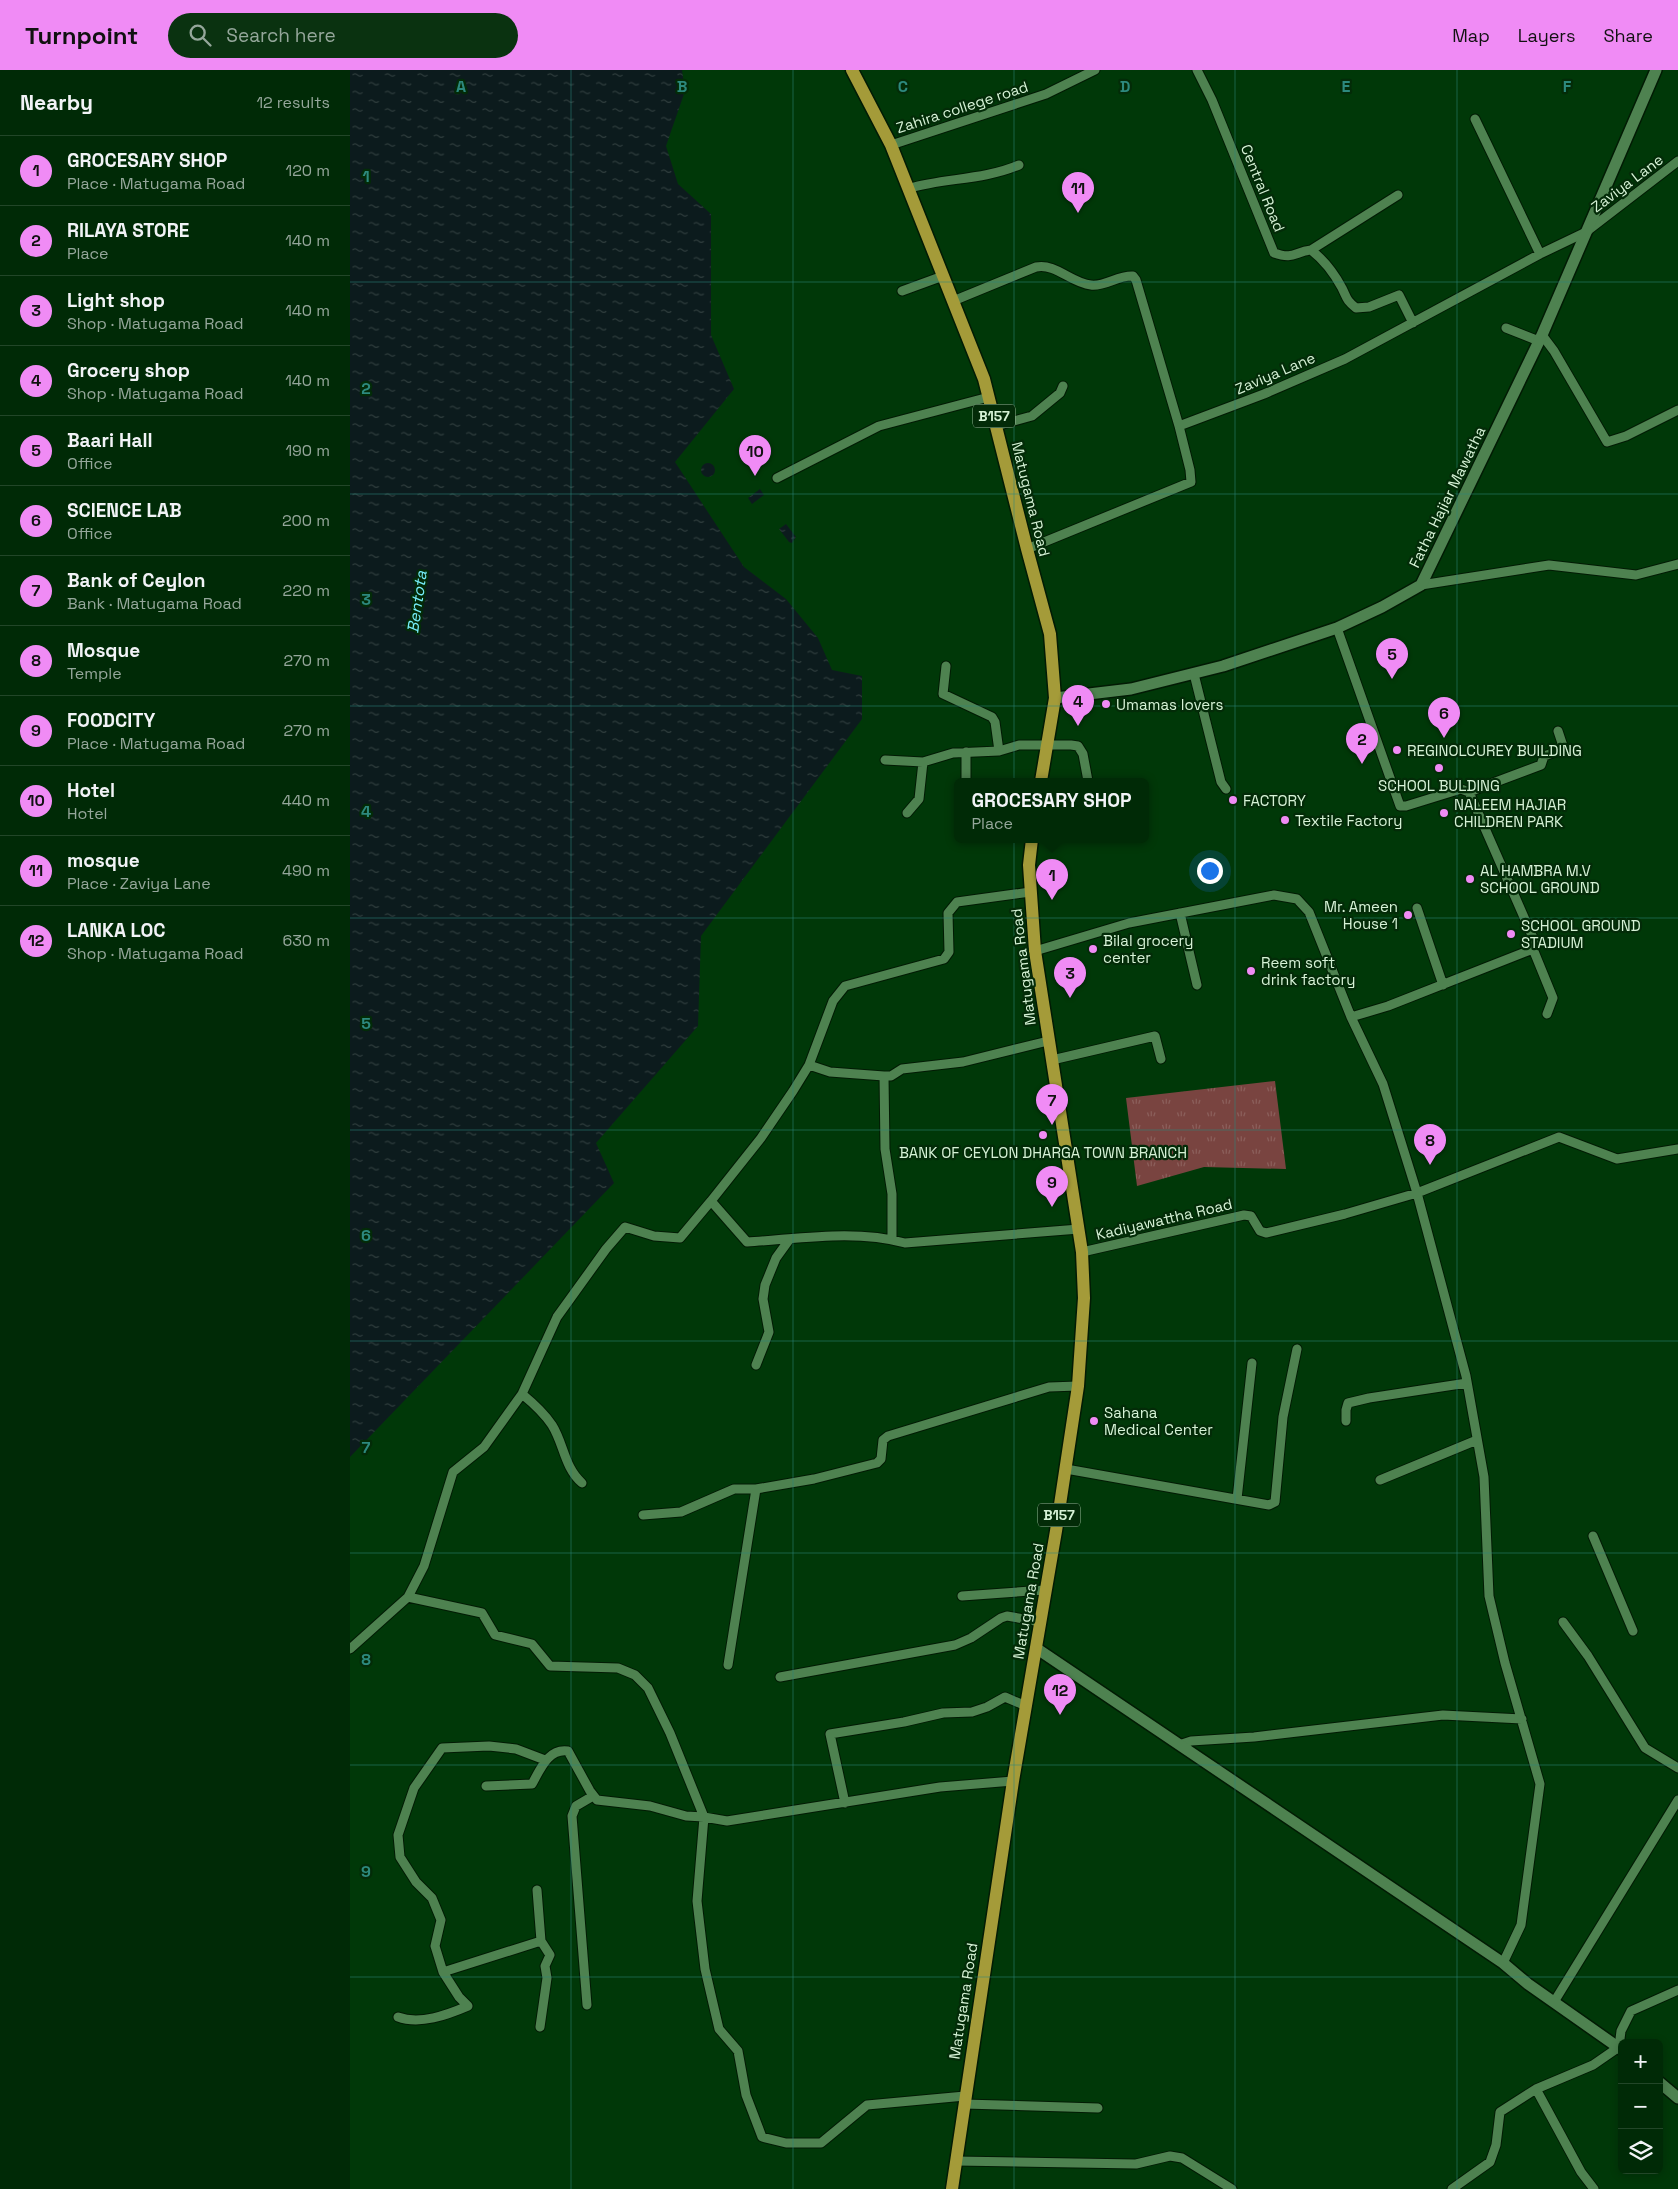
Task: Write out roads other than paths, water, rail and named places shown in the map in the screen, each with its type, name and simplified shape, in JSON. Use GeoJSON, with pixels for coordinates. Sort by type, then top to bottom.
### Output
{"type":"FeatureCollection","features":[{"type":"Feature","properties":{"kind":"main road","name":"Matugama Road"},"geometry":{"type":"LineString","coordinates":[[852,70],[891,145],[910,188],[984,379],[989,397],[1026,550],[1050,634],[1055,698],[1041,778]]}},
{"type":"Feature","properties":{"kind":"main road","name":"Matugama Road"},"geometry":{"type":"LineString","coordinates":[[952,2189],[1013,1780],[1066,1469],[1078,1386],[1084,1298],[1079,1229],[1048,1041],[1036,952],[1030,892],[1029,864],[1032,843]]}},
{"type":"Feature","properties":{"kind":"street","name":"Zahira college road"},"geometry":{"type":"LineString","coordinates":[[891,145],[1046,94],[1095,70]]}},
{"type":"Feature","properties":{"kind":"street","name":"Central Road"},"geometry":{"type":"LineString","coordinates":[[1197,70],[1212,100],[1274,252],[1284,256],[1298,255],[1304,251],[1311,250],[1398,195]]}},
{"type":"Feature","properties":{"kind":"street","name":"Fatha Hajiar Mawatha"},"geometry":{"type":"LineString","coordinates":[[1055,698],[1130,689],[1223,666],[1337,628],[1382,608],[1421,585],[1541,338],[1656,70]]}},
{"type":"Feature","properties":{"kind":"street"},"geometry":{"type":"LineString","coordinates":[[1475,119],[1540,254]]}},
{"type":"Feature","properties":{"kind":"street","name":"Zaviya Lane"},"geometry":{"type":"LineString","coordinates":[[1179,426],[1264,394],[1336,362],[1413,323],[1540,254],[1586,232],[1678,161]]}},
{"type":"Feature","properties":{"kind":"street"},"geometry":{"type":"LineString","coordinates":[[910,188],[926,183],[1005,172],[1019,166]]}},
{"type":"Feature","properties":{"kind":"street"},"geometry":{"type":"LineString","coordinates":[[1311,250],[1321,257],[1343,290],[1347,300],[1356,308],[1369,307],[1399,295],[1413,323]]}},
{"type":"Feature","properties":{"kind":"street"},"geometry":{"type":"LineString","coordinates":[[953,301],[1036,267],[1045,266],[1089,285],[1098,285],[1132,276],[1136,280],[1179,426],[1190,470],[1191,482],[1026,550]]}},
{"type":"Feature","properties":{"kind":"street"},"geometry":{"type":"LineString","coordinates":[[902,292],[943,276]]}},
{"type":"Feature","properties":{"kind":"street"},"geometry":{"type":"LineString","coordinates":[[1506,328],[1541,338],[1554,351],[1607,442],[1626,436],[1678,410]]}},
{"type":"Feature","properties":{"kind":"street"},"geometry":{"type":"LineString","coordinates":[[996,426],[1032,416],[1060,393],[1063,386]]}},
{"type":"Feature","properties":{"kind":"street"},"geometry":{"type":"LineString","coordinates":[[777,478],[879,426],[989,397]]}},
{"type":"Feature","properties":{"kind":"street"},"geometry":{"type":"LineString","coordinates":[[1421,585],[1549,565],[1636,575],[1678,564]]}},
{"type":"Feature","properties":{"kind":"street"},"geometry":{"type":"LineString","coordinates":[[1337,628],[1400,806],[1406,806],[1461,789],[1469,792],[1541,765],[1544,756],[1564,749],[1558,731]]}},
{"type":"Feature","properties":{"kind":"street"},"geometry":{"type":"LineString","coordinates":[[946,666],[943,694],[992,717],[995,722],[999,750]]}},
{"type":"Feature","properties":{"kind":"street"},"geometry":{"type":"LineString","coordinates":[[1194,674],[1221,782],[1226,789]]}},
{"type":"Feature","properties":{"kind":"street"},"geometry":{"type":"LineString","coordinates":[[884,760],[923,762],[953,753],[999,750],[1019,745],[1078,746],[1082,754],[1087,778]]}},
{"type":"Feature","properties":{"kind":"street"},"geometry":{"type":"LineString","coordinates":[[966,752],[966,778]]}},
{"type":"Feature","properties":{"kind":"street"},"geometry":{"type":"LineString","coordinates":[[907,813],[919,798],[923,762]]}},
{"type":"Feature","properties":{"kind":"street"},"geometry":{"type":"LineString","coordinates":[[1469,792],[1534,940],[1533,949],[1553,998],[1547,1014]]}},
{"type":"Feature","properties":{"kind":"street"},"geometry":{"type":"LineString","coordinates":[[350,1649],[408,1598],[424,1566],[453,1472],[484,1447],[522,1394],[557,1317],[606,1249],[624,1228],[654,1236],[680,1238],[761,1138],[809,1064],[833,1001],[845,986],[944,959],[950,952],[948,914],[957,902],[1030,892]]}},
{"type":"Feature","properties":{"kind":"street"},"geometry":{"type":"LineString","coordinates":[[1036,952],[1129,923],[1274,895],[1298,899],[1309,912],[1351,1018],[1383,1084],[1417,1193],[1467,1383],[1484,1477],[1488,1596],[1540,1784],[1520,1925],[1503,1963]]}},
{"type":"Feature","properties":{"kind":"street"},"geometry":{"type":"LineString","coordinates":[[1417,908],[1443,985]]}},
{"type":"Feature","properties":{"kind":"street"},"geometry":{"type":"LineString","coordinates":[[1180,913],[1197,985]]}},
{"type":"Feature","properties":{"kind":"street"},"geometry":{"type":"LineString","coordinates":[[1351,1018],[1388,1006],[1533,949]]}},
{"type":"Feature","properties":{"kind":"street"},"geometry":{"type":"LineString","coordinates":[[1052,1060],[1155,1036],[1161,1059]]}},
{"type":"Feature","properties":{"kind":"street"},"geometry":{"type":"LineString","coordinates":[[809,1064],[830,1072],[892,1076],[902,1069],[963,1062],[1048,1041]]}},
{"type":"Feature","properties":{"kind":"street"},"geometry":{"type":"LineString","coordinates":[[884,1076],[885,1149],[892,1194],[892,1239]]}},
{"type":"Feature","properties":{"kind":"street"},"geometry":{"type":"LineString","coordinates":[[1417,1193],[1558,1138],[1617,1159],[1678,1149]]}},
{"type":"Feature","properties":{"kind":"street","name":"Kadiyawattha Road"},"geometry":{"type":"LineString","coordinates":[[1082,1252],[1244,1215],[1251,1216],[1260,1231],[1266,1233],[1345,1214],[1417,1193]]}},
{"type":"Feature","properties":{"kind":"street"},"geometry":{"type":"LineString","coordinates":[[711,1201],[747,1242],[857,1236],[892,1239],[905,1243],[1079,1229]]}},
{"type":"Feature","properties":{"kind":"street"},"geometry":{"type":"LineString","coordinates":[[756,1365],[769,1332],[763,1299],[765,1285],[776,1258],[789,1240]]}},
{"type":"Feature","properties":{"kind":"street"},"geometry":{"type":"LineString","coordinates":[[1066,1469],[1269,1505],[1275,1502],[1283,1417],[1296,1349]]}},
{"type":"Feature","properties":{"kind":"street"},"geometry":{"type":"LineString","coordinates":[[1237,1499],[1252,1363]]}},
{"type":"Feature","properties":{"kind":"street"},"geometry":{"type":"LineString","coordinates":[[1346,1421],[1348,1403],[1368,1398],[1467,1383]]}},
{"type":"Feature","properties":{"kind":"street"},"geometry":{"type":"LineString","coordinates":[[643,1515],[681,1512],[734,1489],[756,1489],[814,1479],[877,1463],[881,1459],[883,1440],[888,1436],[1049,1387],[1078,1386]]}},
{"type":"Feature","properties":{"kind":"street"},"geometry":{"type":"LineString","coordinates":[[522,1394],[539,1408],[552,1426],[572,1474],[582,1483]]}},
{"type":"Feature","properties":{"kind":"street"},"geometry":{"type":"LineString","coordinates":[[1380,1480],[1477,1440]]}},
{"type":"Feature","properties":{"kind":"street"},"geometry":{"type":"LineString","coordinates":[[728,1665],[756,1489]]}},
{"type":"Feature","properties":{"kind":"street"},"geometry":{"type":"LineString","coordinates":[[1593,1536],[1633,1631]]}},
{"type":"Feature","properties":{"kind":"street"},"geometry":{"type":"LineString","coordinates":[[962,1596],[1045,1590]]}},
{"type":"Feature","properties":{"kind":"street"},"geometry":{"type":"LineString","coordinates":[[408,1598],[482,1614],[495,1635],[532,1644],[550,1666],[618,1668],[635,1675],[648,1688],[670,1734],[704,1817],[697,1902],[705,1969],[719,2029],[738,2051],[746,2094],[762,2136],[786,2143],[821,2143],[867,2105],[965,2100],[1098,2108]]}},
{"type":"Feature","properties":{"kind":"street"},"geometry":{"type":"LineString","coordinates":[[780,1678],[955,1645],[972,1638],[1007,1616],[1041,1622]]}},
{"type":"Feature","properties":{"kind":"street"},"geometry":{"type":"LineString","coordinates":[[1563,1622],[1588,1656],[1646,1748],[1678,1768]]}},
{"type":"Feature","properties":{"kind":"street"},"geometry":{"type":"LineString","coordinates":[[1036,1648],[1503,1963],[1528,1984],[1618,2047]]}},
{"type":"Feature","properties":{"kind":"street"},"geometry":{"type":"LineString","coordinates":[[845,1803],[830,1734],[904,1722],[943,1713],[972,1712],[987,1708],[1005,1697],[1026,1706]]}},
{"type":"Feature","properties":{"kind":"street"},"geometry":{"type":"LineString","coordinates":[[1179,1745],[1191,1740],[1254,1737],[1443,1715],[1522,1719]]}},
{"type":"Feature","properties":{"kind":"street"},"geometry":{"type":"LineString","coordinates":[[398,2017],[406,2020],[436,2017],[468,2006],[459,1998],[442,1972],[435,1946],[440,1920],[432,1898],[416,1882],[400,1857],[398,1835],[414,1788],[442,1748],[489,1746],[516,1749],[545,1760]]}},
{"type":"Feature","properties":{"kind":"street"},"geometry":{"type":"LineString","coordinates":[[486,1786],[532,1784],[545,1760],[558,1751],[568,1751],[597,1800],[650,1806],[686,1816],[727,1821],[940,1787],[1013,1780]]}},
{"type":"Feature","properties":{"kind":"street"},"geometry":{"type":"LineString","coordinates":[[587,2005],[572,1816],[576,1806],[593,1796]]}},
{"type":"Feature","properties":{"kind":"street"},"geometry":{"type":"LineString","coordinates":[[1554,2002],[1678,1800]]}},
{"type":"Feature","properties":{"kind":"street"},"geometry":{"type":"LineString","coordinates":[[538,1890],[541,1941],[550,1955],[544,1966],[546,1978],[540,2027]]}},
{"type":"Feature","properties":{"kind":"street"},"geometry":{"type":"LineString","coordinates":[[442,1972],[541,1941]]}},
{"type":"Feature","properties":{"kind":"street"},"geometry":{"type":"LineString","coordinates":[[1621,2039],[1621,2031],[1631,2011],[1678,1990]]}},
{"type":"Feature","properties":{"kind":"street"},"geometry":{"type":"LineString","coordinates":[[1452,2189],[1490,2162],[1496,2145],[1500,2112],[1536,2089],[1593,2064],[1618,2049]]}},
{"type":"Feature","properties":{"kind":"street"},"geometry":{"type":"LineString","coordinates":[[1661,2084],[1678,2098]]}},
{"type":"Feature","properties":{"kind":"street"},"geometry":{"type":"LineString","coordinates":[[1536,2089],[1581,2172],[1594,2189]]}},
{"type":"Feature","properties":{"kind":"street"},"geometry":{"type":"LineString","coordinates":[[956,2161],[1136,2164],[1170,2156],[1182,2158],[1232,2189]]}},
{"type":"Feature","properties":{"kind":"water","name":"Bentota"},"geometry":{"type":"Polygon","coordinates":[[[350,70],[682,70],[685,91],[666,146],[678,184],[711,214],[711,335],[734,389],[675,462],[744,567],[786,599],[818,638],[832,670],[862,676],[862,719],[701,936],[698,1026],[596,1143],[614,1183],[350,1457],[350,70]]]}},
{"type":"Feature","properties":{"kind":"water"},"geometry":{"type":"Polygon","coordinates":[[[708,463],[713,465],[715,470],[713,475],[708,477],[703,475],[701,470],[703,465],[708,463]]]}},
{"type":"Feature","properties":{"kind":"water"},"geometry":{"type":"Polygon","coordinates":[[[760,489],[764,495],[752,504],[748,498],[760,489]]]}},
{"type":"Feature","properties":{"kind":"water"},"geometry":{"type":"Polygon","coordinates":[[[786,524],[796,537],[792,543],[789,542],[779,529],[786,524]]]}},
{"type":"Feature","properties":{"kind":"place","name":"mosque"},"geometry":{"type":"Point","coordinates":[1078,213]}},
{"type":"Feature","properties":{"kind":"place","name":"Hotel"},"geometry":{"type":"Point","coordinates":[755,476]}},
{"type":"Feature","properties":{"kind":"place","name":"Baari Hall"},"geometry":{"type":"Point","coordinates":[1392,679]}},
{"type":"Feature","properties":{"kind":"place","name":"Umamas lovers"},"geometry":{"type":"Point","coordinates":[1106,704]}},
{"type":"Feature","properties":{"kind":"place","name":"Grocery shop"},"geometry":{"type":"Point","coordinates":[1078,726]}},
{"type":"Feature","properties":{"kind":"place","name":"SCIENCE LAB"},"geometry":{"type":"Point","coordinates":[1444,738]}},
{"type":"Feature","properties":{"kind":"place","name":"REGINOLCUREY BUILDING"},"geometry":{"type":"Point","coordinates":[1397,750]}},
{"type":"Feature","properties":{"kind":"place","name":"RILAYA STORE"},"geometry":{"type":"Point","coordinates":[1362,764]}},
{"type":"Feature","properties":{"kind":"place","name":"SCHOOL BULDING"},"geometry":{"type":"Point","coordinates":[1439,768]}},
{"type":"Feature","properties":{"kind":"place","name":"FACTORY"},"geometry":{"type":"Point","coordinates":[1233,800]}},
{"type":"Feature","properties":{"kind":"place","name":"NALEEM HAJIAR CHILDREN PARK"},"geometry":{"type":"Point","coordinates":[1444,813]}},
{"type":"Feature","properties":{"kind":"place","name":"Textile Factory"},"geometry":{"type":"Point","coordinates":[1285,820]}},
{"type":"Feature","properties":{"kind":"place","name":"AL HAMBRA M.V SCHOOL GROUND"},"geometry":{"type":"Point","coordinates":[1470,879]}},
{"type":"Feature","properties":{"kind":"place","name":"GROCESARY SHOP"},"geometry":{"type":"Point","coordinates":[1052,900]}},
{"type":"Feature","properties":{"kind":"place","name":"Mr. Ameen House 1"},"geometry":{"type":"Point","coordinates":[1408,915]}},
{"type":"Feature","properties":{"kind":"place","name":"SCHOOL GROUND STADIUM"},"geometry":{"type":"Point","coordinates":[1511,934]}},
{"type":"Feature","properties":{"kind":"place","name":"Bilal grocery center"},"geometry":{"type":"Point","coordinates":[1093,949]}},
{"type":"Feature","properties":{"kind":"place","name":"Reem soft drink factory"},"geometry":{"type":"Point","coordinates":[1251,971]}},
{"type":"Feature","properties":{"kind":"place","name":"Light shop"},"geometry":{"type":"Point","coordinates":[1070,998]}},
{"type":"Feature","properties":{"kind":"place","name":"Bank of Ceylon"},"geometry":{"type":"Point","coordinates":[1052,1125]}},
{"type":"Feature","properties":{"kind":"place","name":"BANK OF CEYLON DHARGA TOWN BRANCH"},"geometry":{"type":"Point","coordinates":[1043,1135]}},
{"type":"Feature","properties":{"kind":"place","name":"Mosque"},"geometry":{"type":"Point","coordinates":[1430,1165]}},
{"type":"Feature","properties":{"kind":"place","name":"FOODCITY"},"geometry":{"type":"Point","coordinates":[1052,1207]}},
{"type":"Feature","properties":{"kind":"place","name":"Sahana Medical Center"},"geometry":{"type":"Point","coordinates":[1094,1421]}},
{"type":"Feature","properties":{"kind":"place","name":"LANKA LOC"},"geometry":{"type":"Point","coordinates":[1060,1715]}}]}
